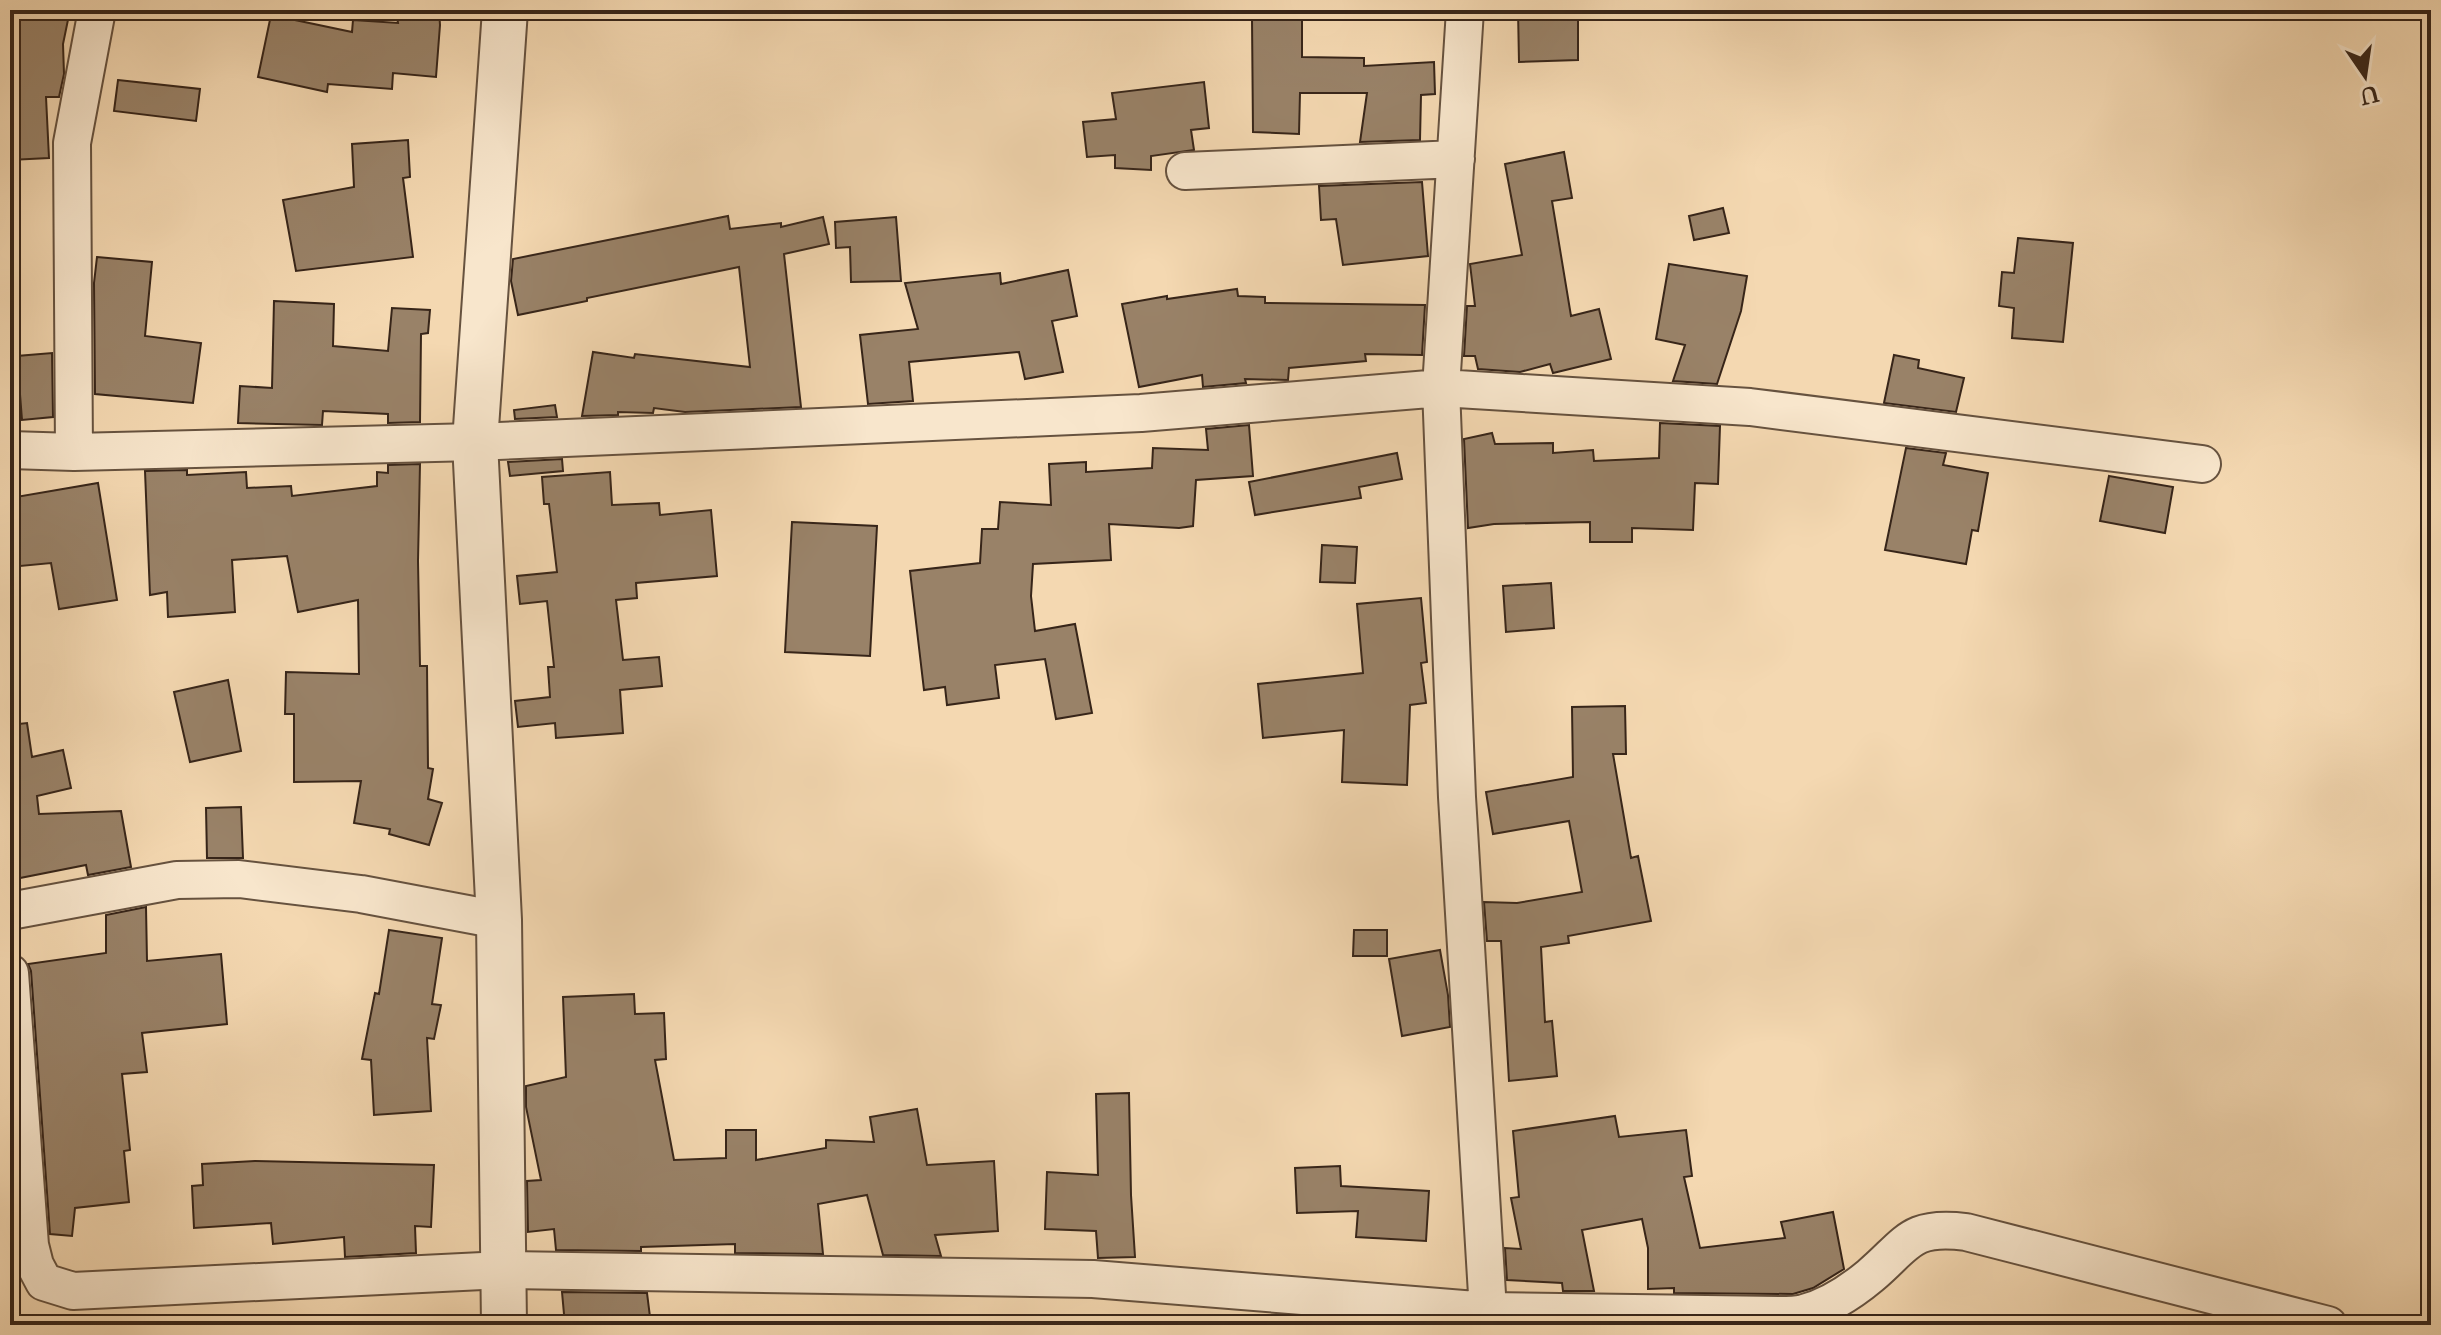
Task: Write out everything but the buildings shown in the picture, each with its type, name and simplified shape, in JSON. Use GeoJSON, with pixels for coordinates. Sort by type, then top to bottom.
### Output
{"type":"FeatureCollection","features":[{"type":"Feature","properties":{"kind":"street"},"geometry":{"type":"LineString","coordinates":[[74,452],[72,143],[97,10]]}},
{"type":"Feature","properties":{"kind":"street"},"geometry":{"type":"LineString","coordinates":[[504,1325],[499,920],[475,442],[505,10]]}},
{"type":"Feature","properties":{"kind":"street"},"geometry":{"type":"LineString","coordinates":[[1465,10],[1441,388],[1457,797],[1488,1311]]}},
{"type":"Feature","properties":{"kind":"street"},"geometry":{"type":"LineString","coordinates":[[1185,171],[1456,159]]}},
{"type":"Feature","properties":{"kind":"street"},"geometry":{"type":"LineString","coordinates":[[10,450],[74,452],[475,442],[1141,413],[1441,388],[1750,407],[2202,464]]}},
{"type":"Feature","properties":{"kind":"street"},"geometry":{"type":"LineString","coordinates":[[10,911],[177,880],[239,879],[361,894],[499,920]]}},
{"type":"Feature","properties":{"kind":"street"},"geometry":{"type":"LineString","coordinates":[[10,973],[30,1245],[35,1265],[44,1282],[73,1291],[503,1270],[1093,1279],[1367,1313],[1488,1311],[1779,1315],[1805,1313],[1840,1297],[1869,1277],[1904,1242],[1924,1233],[1946,1230],[1966,1232],[2328,1325]]}}]}
